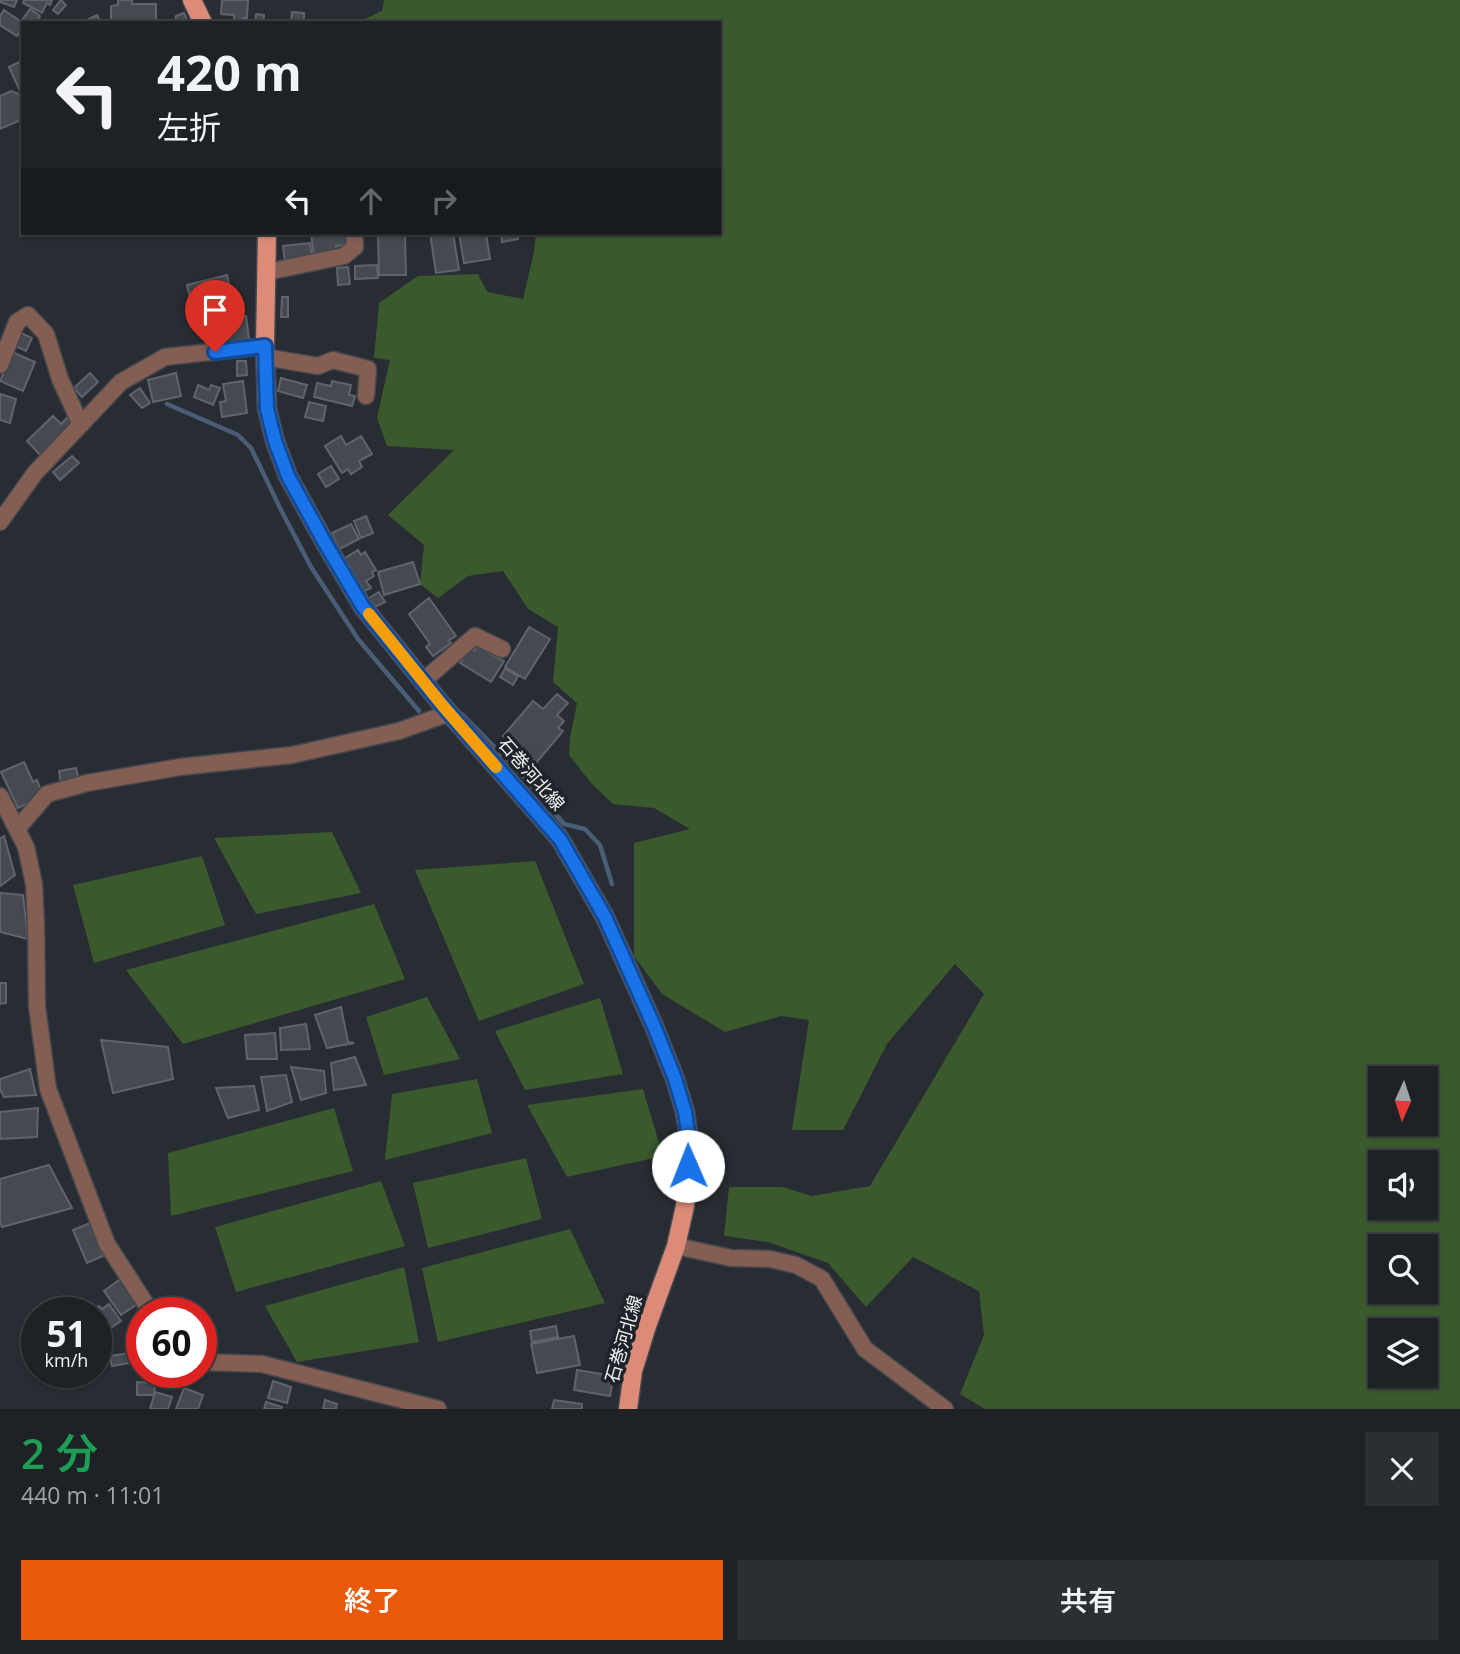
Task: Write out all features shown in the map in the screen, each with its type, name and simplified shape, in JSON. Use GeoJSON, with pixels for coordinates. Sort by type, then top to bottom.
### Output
{"type":"FeatureCollection","features":[{"type":"Feature","properties":{"kind":"main road"},"geometry":{"type":"LineString","coordinates":[[192,0],[202,21]]}},
{"type":"Feature","properties":{"kind":"main road","name":"石巻河北線"},"geometry":{"type":"LineString","coordinates":[[267,235],[267,409],[288,476],[363,607],[449,713],[560,839],[605,917],[675,1079],[685,1112],[690,1146],[685,1206],[676,1246],[633,1371],[628,1409]]}},
{"type":"Feature","properties":{"kind":"street"},"geometry":{"type":"LineString","coordinates":[[267,272],[344,256],[355,247],[354,235]]}},
{"type":"Feature","properties":{"kind":"street"},"geometry":{"type":"LineString","coordinates":[[0,365],[17,323],[28,315],[46,334],[60,379],[81,425]]}},
{"type":"Feature","properties":{"kind":"street"},"geometry":{"type":"LineString","coordinates":[[0,522],[35,473],[121,382],[165,357],[265,352],[318,366],[332,360],[368,369],[366,396]]}},
{"type":"Feature","properties":{"kind":"street"},"geometry":{"type":"LineString","coordinates":[[423,681],[475,636],[502,649]]}},
{"type":"Feature","properties":{"kind":"street"},"geometry":{"type":"LineString","coordinates":[[17,829],[47,793],[87,783],[180,767],[292,755],[399,731],[449,713]]}},
{"type":"Feature","properties":{"kind":"street"},"geometry":{"type":"LineString","coordinates":[[0,796],[26,847],[34,884],[37,1006],[48,1089],[107,1244],[141,1297]]}},
{"type":"Feature","properties":{"kind":"street"},"geometry":{"type":"LineString","coordinates":[[676,1246],[731,1258],[770,1259],[796,1265],[822,1279],[865,1349],[945,1409]]}},
{"type":"Feature","properties":{"kind":"street"},"geometry":{"type":"LineString","coordinates":[[217,1363],[262,1364],[438,1409]]}},
{"type":"Feature","properties":{"kind":"green space"},"geometry":{"type":"Polygon","coordinates":[[[384,0],[1460,0],[1460,1409],[985,1409],[960,1394],[984,1335],[979,1291],[913,1257],[866,1307],[828,1263],[768,1242],[724,1236],[729,1187],[783,1187],[812,1196],[870,1186],[984,994],[955,964],[887,1044],[843,1130],[792,1130],[809,1020],[781,1016],[725,1032],[662,994],[634,956],[634,843],[690,829],[654,808],[613,804],[592,784],[569,755],[577,703],[553,682],[558,627],[528,609],[503,571],[468,576],[438,598],[420,584],[424,545],[388,515],[454,450],[387,446],[377,418],[390,360],[374,358],[379,303],[418,276],[478,274],[487,292],[523,299],[536,235],[721,235],[721,21],[360,21],[382,11],[384,0]]]}},
{"type":"Feature","properties":{"kind":"green space"},"geometry":{"type":"Polygon","coordinates":[[[332,832],[361,893],[256,914],[214,838],[332,832]]]}},
{"type":"Feature","properties":{"kind":"green space"},"geometry":{"type":"Polygon","coordinates":[[[202,856],[225,925],[94,963],[73,885],[202,856]]]}},
{"type":"Feature","properties":{"kind":"green space"},"geometry":{"type":"Polygon","coordinates":[[[535,861],[584,984],[479,1021],[415,870],[535,861]]]}},
{"type":"Feature","properties":{"kind":"green space"},"geometry":{"type":"Polygon","coordinates":[[[374,904],[405,979],[183,1044],[126,970],[374,904]]]}},
{"type":"Feature","properties":{"kind":"green space"},"geometry":{"type":"Polygon","coordinates":[[[427,997],[460,1059],[384,1075],[366,1017],[427,997]]]}},
{"type":"Feature","properties":{"kind":"green space"},"geometry":{"type":"Polygon","coordinates":[[[600,998],[623,1074],[525,1090],[495,1031],[600,998]]]}},
{"type":"Feature","properties":{"kind":"green space"},"geometry":{"type":"Polygon","coordinates":[[[477,1079],[492,1133],[385,1160],[392,1094],[477,1079]]]}},
{"type":"Feature","properties":{"kind":"green space"},"geometry":{"type":"Polygon","coordinates":[[[643,1089],[663,1156],[567,1177],[527,1105],[643,1089]]]}},
{"type":"Feature","properties":{"kind":"green space"},"geometry":{"type":"Polygon","coordinates":[[[334,1108],[353,1171],[171,1216],[168,1153],[334,1108]]]}},
{"type":"Feature","properties":{"kind":"green space"},"geometry":{"type":"Polygon","coordinates":[[[526,1158],[542,1219],[428,1248],[413,1183],[526,1158]]]}},
{"type":"Feature","properties":{"kind":"green space"},"geometry":{"type":"Polygon","coordinates":[[[381,1181],[405,1246],[236,1292],[215,1227],[381,1181]]]}},
{"type":"Feature","properties":{"kind":"green space"},"geometry":{"type":"Polygon","coordinates":[[[570,1229],[605,1303],[438,1342],[422,1268],[570,1229]]]}},
{"type":"Feature","properties":{"kind":"green space"},"geometry":{"type":"Polygon","coordinates":[[[404,1267],[419,1342],[297,1362],[265,1306],[404,1267]]]}},
{"type":"Feature","properties":{"kind":"building"},"geometry":{"type":"Polygon","coordinates":[[[0,0],[17,0],[14,7],[0,0]]]}},
{"type":"Feature","properties":{"kind":"building"},"geometry":{"type":"Polygon","coordinates":[[[24,0],[52,0],[50,5],[47,3],[42,13],[23,3],[24,0]]]}},
{"type":"Feature","properties":{"kind":"building"},"geometry":{"type":"Polygon","coordinates":[[[61,0],[66,5],[58,14],[53,10],[61,0]]]}},
{"type":"Feature","properties":{"kind":"building"},"geometry":{"type":"Polygon","coordinates":[[[118,0],[132,0],[132,4],[156,4],[156,21],[111,21],[111,6],[118,5],[118,0]]]}},
{"type":"Feature","properties":{"kind":"building"},"geometry":{"type":"Polygon","coordinates":[[[222,0],[248,0],[247,18],[243,18],[242,21],[234,21],[234,15],[221,14],[222,0]]]}},
{"type":"Feature","properties":{"kind":"building"},"geometry":{"type":"Polygon","coordinates":[[[30,9],[40,16],[37,21],[23,19],[30,9]]]}},
{"type":"Feature","properties":{"kind":"building"},"geometry":{"type":"Polygon","coordinates":[[[4,10],[21,22],[21,30],[17,36],[0,25],[0,16],[4,10]]]}},
{"type":"Feature","properties":{"kind":"building"},"geometry":{"type":"Polygon","coordinates":[[[292,12],[304,13],[304,21],[291,21],[292,12]]]}},
{"type":"Feature","properties":{"kind":"building"},"geometry":{"type":"Polygon","coordinates":[[[184,13],[187,21],[175,21],[176,16],[184,13]]]}},
{"type":"Feature","properties":{"kind":"building"},"geometry":{"type":"Polygon","coordinates":[[[256,14],[264,15],[263,21],[255,21],[256,14]]]}},
{"type":"Feature","properties":{"kind":"building"},"geometry":{"type":"Polygon","coordinates":[[[97,15],[100,21],[90,21],[89,19],[97,15]]]}},
{"type":"Feature","properties":{"kind":"building"},"geometry":{"type":"Polygon","coordinates":[[[21,61],[21,88],[19,89],[9,67],[21,61]]]}},
{"type":"Feature","properties":{"kind":"building"},"geometry":{"type":"Polygon","coordinates":[[[11,91],[19,94],[21,120],[0,129],[0,96],[11,91]]]}},
{"type":"Feature","properties":{"kind":"building"},"geometry":{"type":"Polygon","coordinates":[[[311,235],[349,235],[346,245],[336,246],[337,254],[314,257],[311,235]]]}},
{"type":"Feature","properties":{"kind":"building"},"geometry":{"type":"Polygon","coordinates":[[[378,235],[405,235],[406,275],[379,275],[378,235]]]}},
{"type":"Feature","properties":{"kind":"building"},"geometry":{"type":"Polygon","coordinates":[[[430,235],[453,235],[459,270],[436,273],[430,235]]]}},
{"type":"Feature","properties":{"kind":"building"},"geometry":{"type":"Polygon","coordinates":[[[459,235],[486,235],[490,259],[464,263],[459,235]]]}},
{"type":"Feature","properties":{"kind":"building"},"geometry":{"type":"Polygon","coordinates":[[[501,235],[517,235],[518,239],[502,242],[501,235]]]}},
{"type":"Feature","properties":{"kind":"building"},"geometry":{"type":"Polygon","coordinates":[[[310,243],[312,259],[285,262],[283,246],[310,243]]]}},
{"type":"Feature","properties":{"kind":"building"},"geometry":{"type":"Polygon","coordinates":[[[377,265],[378,278],[355,279],[355,266],[377,265]]]}},
{"type":"Feature","properties":{"kind":"building"},"geometry":{"type":"Polygon","coordinates":[[[348,267],[350,284],[338,285],[337,268],[348,267]]]}},
{"type":"Feature","properties":{"kind":"building"},"geometry":{"type":"Polygon","coordinates":[[[227,275],[232,297],[217,301],[216,296],[191,302],[187,285],[227,275]]]}},
{"type":"Feature","properties":{"kind":"building"},"geometry":{"type":"Polygon","coordinates":[[[282,297],[288,297],[288,317],[281,317],[282,297]]]}},
{"type":"Feature","properties":{"kind":"building"},"geometry":{"type":"Polygon","coordinates":[[[208,300],[210,307],[202,309],[200,302],[208,300]]]}},
{"type":"Feature","properties":{"kind":"building"},"geometry":{"type":"Polygon","coordinates":[[[198,301],[202,314],[193,316],[190,304],[198,301]]]}},
{"type":"Feature","properties":{"kind":"building"},"geometry":{"type":"Polygon","coordinates":[[[246,316],[249,339],[209,345],[205,322],[218,320],[220,327],[230,326],[229,318],[246,316]]]}},
{"type":"Feature","properties":{"kind":"building"},"geometry":{"type":"Polygon","coordinates":[[[21,333],[32,338],[26,351],[15,346],[21,333]]]}},
{"type":"Feature","properties":{"kind":"building"},"geometry":{"type":"Polygon","coordinates":[[[12,352],[35,362],[23,391],[0,381],[12,352]]]}},
{"type":"Feature","properties":{"kind":"building"},"geometry":{"type":"Polygon","coordinates":[[[237,361],[246,361],[247,375],[237,376],[237,361]]]}},
{"type":"Feature","properties":{"kind":"building"},"geometry":{"type":"Polygon","coordinates":[[[90,373],[98,382],[82,397],[74,388],[90,373]]]}},
{"type":"Feature","properties":{"kind":"building"},"geometry":{"type":"Polygon","coordinates":[[[176,373],[181,396],[153,402],[148,380],[176,373]]]}},
{"type":"Feature","properties":{"kind":"building"},"geometry":{"type":"Polygon","coordinates":[[[281,378],[307,385],[303,398],[278,391],[281,378]]]}},
{"type":"Feature","properties":{"kind":"building"},"geometry":{"type":"Polygon","coordinates":[[[243,381],[247,413],[222,417],[220,402],[226,401],[223,384],[243,381]]]}},
{"type":"Feature","properties":{"kind":"building"},"geometry":{"type":"Polygon","coordinates":[[[332,381],[351,385],[349,395],[355,396],[352,406],[314,397],[317,383],[331,386],[332,381]]]}},
{"type":"Feature","properties":{"kind":"building"},"geometry":{"type":"Polygon","coordinates":[[[198,385],[209,390],[211,385],[220,388],[213,405],[194,397],[198,385]]]}},
{"type":"Feature","properties":{"kind":"building"},"geometry":{"type":"Polygon","coordinates":[[[140,388],[150,403],[142,408],[130,395],[140,388]]]}},
{"type":"Feature","properties":{"kind":"building"},"geometry":{"type":"Polygon","coordinates":[[[0,394],[16,399],[10,423],[0,420],[0,394]]]}},
{"type":"Feature","properties":{"kind":"building"},"geometry":{"type":"Polygon","coordinates":[[[309,402],[326,406],[323,421],[305,417],[309,402]]]}},
{"type":"Feature","properties":{"kind":"building"},"geometry":{"type":"Polygon","coordinates":[[[53,416],[61,424],[67,418],[75,426],[43,458],[27,441],[53,416]]]}},
{"type":"Feature","properties":{"kind":"building"},"geometry":{"type":"Polygon","coordinates":[[[341,436],[346,445],[361,436],[372,454],[359,461],[362,467],[351,474],[348,469],[342,473],[325,446],[341,436]]]}},
{"type":"Feature","properties":{"kind":"building"},"geometry":{"type":"Polygon","coordinates":[[[72,456],[79,463],[60,480],[53,472],[72,456]]]}},
{"type":"Feature","properties":{"kind":"building"},"geometry":{"type":"Polygon","coordinates":[[[331,466],[339,479],[326,487],[318,474],[331,466]]]}},
{"type":"Feature","properties":{"kind":"building"},"geometry":{"type":"Polygon","coordinates":[[[366,516],[373,533],[361,538],[354,521],[366,516]]]}},
{"type":"Feature","properties":{"kind":"building"},"geometry":{"type":"Polygon","coordinates":[[[351,524],[359,539],[340,549],[332,533],[351,524]]]}},
{"type":"Feature","properties":{"kind":"building"},"geometry":{"type":"Polygon","coordinates":[[[358,550],[361,555],[365,552],[376,570],[372,572],[374,576],[366,581],[371,588],[365,591],[345,558],[358,550]]]}},
{"type":"Feature","properties":{"kind":"building"},"geometry":{"type":"Polygon","coordinates":[[[413,562],[420,584],[384,595],[378,572],[413,562]]]}},
{"type":"Feature","properties":{"kind":"building"},"geometry":{"type":"Polygon","coordinates":[[[379,592],[385,602],[375,607],[369,598],[379,592]]]}},
{"type":"Feature","properties":{"kind":"building"},"geometry":{"type":"Polygon","coordinates":[[[429,598],[456,636],[433,656],[426,647],[430,644],[409,614],[429,598]]]}},
{"type":"Feature","properties":{"kind":"building"},"geometry":{"type":"Polygon","coordinates":[[[529,627],[550,639],[525,679],[505,667],[529,627]]]}},
{"type":"Feature","properties":{"kind":"building"},"geometry":{"type":"Polygon","coordinates":[[[477,646],[504,661],[491,682],[460,663],[469,648],[474,651],[477,646]]]}},
{"type":"Feature","properties":{"kind":"building"},"geometry":{"type":"Polygon","coordinates":[[[505,669],[518,676],[513,685],[500,677],[505,669]]]}},
{"type":"Feature","properties":{"kind":"building"},"geometry":{"type":"Polygon","coordinates":[[[557,694],[568,703],[557,715],[564,721],[558,728],[563,731],[536,763],[503,736],[533,701],[543,709],[557,694]]]}},
{"type":"Feature","properties":{"kind":"building"},"geometry":{"type":"Polygon","coordinates":[[[24,762],[33,782],[37,780],[42,793],[37,799],[18,808],[1,772],[24,762]]]}},
{"type":"Feature","properties":{"kind":"building"},"geometry":{"type":"Polygon","coordinates":[[[76,768],[79,781],[61,784],[59,771],[76,768]]]}},
{"type":"Feature","properties":{"kind":"building"},"geometry":{"type":"Polygon","coordinates":[[[4,836],[15,875],[0,886],[0,839],[4,836]]]}},
{"type":"Feature","properties":{"kind":"building"},"geometry":{"type":"Polygon","coordinates":[[[0,893],[23,895],[28,939],[0,932],[0,893]]]}},
{"type":"Feature","properties":{"kind":"building"},"geometry":{"type":"Polygon","coordinates":[[[0,983],[6,983],[6,1003],[0,1004],[0,983]]]}},
{"type":"Feature","properties":{"kind":"building"},"geometry":{"type":"Polygon","coordinates":[[[341,1007],[348,1042],[354,1043],[327,1048],[315,1015],[341,1007]]]}},
{"type":"Feature","properties":{"kind":"building"},"geometry":{"type":"Polygon","coordinates":[[[306,1024],[310,1049],[281,1050],[280,1028],[306,1024]]]}},
{"type":"Feature","properties":{"kind":"building"},"geometry":{"type":"Polygon","coordinates":[[[275,1033],[277,1059],[247,1059],[245,1035],[275,1033]]]}},
{"type":"Feature","properties":{"kind":"building"},"geometry":{"type":"Polygon","coordinates":[[[101,1040],[168,1047],[173,1079],[113,1093],[101,1040]]]}},
{"type":"Feature","properties":{"kind":"building"},"geometry":{"type":"Polygon","coordinates":[[[355,1057],[366,1085],[334,1090],[331,1063],[355,1057]]]}},
{"type":"Feature","properties":{"kind":"building"},"geometry":{"type":"Polygon","coordinates":[[[291,1067],[324,1071],[326,1093],[301,1100],[291,1067]]]}},
{"type":"Feature","properties":{"kind":"building"},"geometry":{"type":"Polygon","coordinates":[[[30,1069],[36,1095],[4,1097],[0,1089],[0,1079],[30,1069]]]}},
{"type":"Feature","properties":{"kind":"building"},"geometry":{"type":"Polygon","coordinates":[[[286,1075],[292,1102],[267,1111],[261,1077],[286,1075]]]}},
{"type":"Feature","properties":{"kind":"building"},"geometry":{"type":"Polygon","coordinates":[[[254,1086],[259,1110],[228,1118],[216,1088],[254,1086]]]}},
{"type":"Feature","properties":{"kind":"building"},"geometry":{"type":"Polygon","coordinates":[[[38,1108],[37,1137],[0,1139],[0,1112],[38,1108]]]}},
{"type":"Feature","properties":{"kind":"building"},"geometry":{"type":"Polygon","coordinates":[[[49,1165],[72,1208],[2,1227],[0,1179],[49,1165]]]}},
{"type":"Feature","properties":{"kind":"building"},"geometry":{"type":"Polygon","coordinates":[[[90,1223],[103,1256],[87,1263],[73,1230],[90,1223]]]}},
{"type":"Feature","properties":{"kind":"building"},"geometry":{"type":"Polygon","coordinates":[[[122,1278],[135,1297],[126,1297],[126,1312],[121,1315],[112,1302],[112,1297],[108,1297],[104,1291],[122,1278]]]}},
{"type":"Feature","properties":{"kind":"building"},"geometry":{"type":"Polygon","coordinates":[[[112,1308],[121,1321],[112,1327],[112,1308]]]}},
{"type":"Feature","properties":{"kind":"building"},"geometry":{"type":"Polygon","coordinates":[[[556,1326],[558,1337],[532,1342],[530,1331],[556,1326]]]}},
{"type":"Feature","properties":{"kind":"building"},"geometry":{"type":"Polygon","coordinates":[[[574,1336],[580,1365],[537,1373],[531,1344],[574,1336]]]}},
{"type":"Feature","properties":{"kind":"building"},"geometry":{"type":"Polygon","coordinates":[[[126,1354],[126,1364],[112,1366],[112,1356],[126,1354]]]}},
{"type":"Feature","properties":{"kind":"building"},"geometry":{"type":"Polygon","coordinates":[[[577,1370],[602,1374],[602,1377],[613,1379],[610,1396],[574,1390],[577,1370]]]}},
{"type":"Feature","properties":{"kind":"building"},"geometry":{"type":"Polygon","coordinates":[[[273,1381],[291,1387],[287,1403],[268,1398],[273,1381]]]}},
{"type":"Feature","properties":{"kind":"building"},"geometry":{"type":"Polygon","coordinates":[[[137,1388],[155,1388],[154,1395],[137,1395],[137,1388]]]}},
{"type":"Feature","properties":{"kind":"building"},"geometry":{"type":"Polygon","coordinates":[[[184,1388],[203,1395],[198,1409],[176,1409],[184,1388]]]}},
{"type":"Feature","properties":{"kind":"building"},"geometry":{"type":"Polygon","coordinates":[[[155,1392],[172,1397],[168,1409],[150,1409],[155,1392]]]}},
{"type":"Feature","properties":{"kind":"building"},"geometry":{"type":"Polygon","coordinates":[[[325,1400],[337,1404],[336,1409],[323,1409],[325,1400]]]}},
{"type":"Feature","properties":{"kind":"building"},"geometry":{"type":"Polygon","coordinates":[[[554,1400],[582,1404],[582,1409],[552,1409],[554,1400]]]}},
{"type":"Feature","properties":{"kind":"building"},"geometry":{"type":"Polygon","coordinates":[[[266,1402],[282,1407],[264,1409],[266,1402]]]}},
{"type":"Feature","properties":{"kind":"waterway"},"geometry":{"type":"LineString","coordinates":[[167,404],[238,435],[251,448],[311,567],[358,639],[419,711]]}},
{"type":"Feature","properties":{"kind":"waterway"},"geometry":{"type":"LineString","coordinates":[[462,714],[524,777],[564,824],[585,829],[600,845],[612,884]]}},
{"type":"Feature","properties":{"kind":"slow traffic"},"geometry":{"type":"LineString","coordinates":[[369,614],[496,767]]}},
{"type":"Feature","properties":{"kind":"route"},"geometry":{"type":"LineString","coordinates":[[215,352],[265,346],[267,409],[288,476],[363,607],[443,706],[560,839],[605,917],[675,1079],[685,1112],[690,1146],[688,1166]]}}]}
